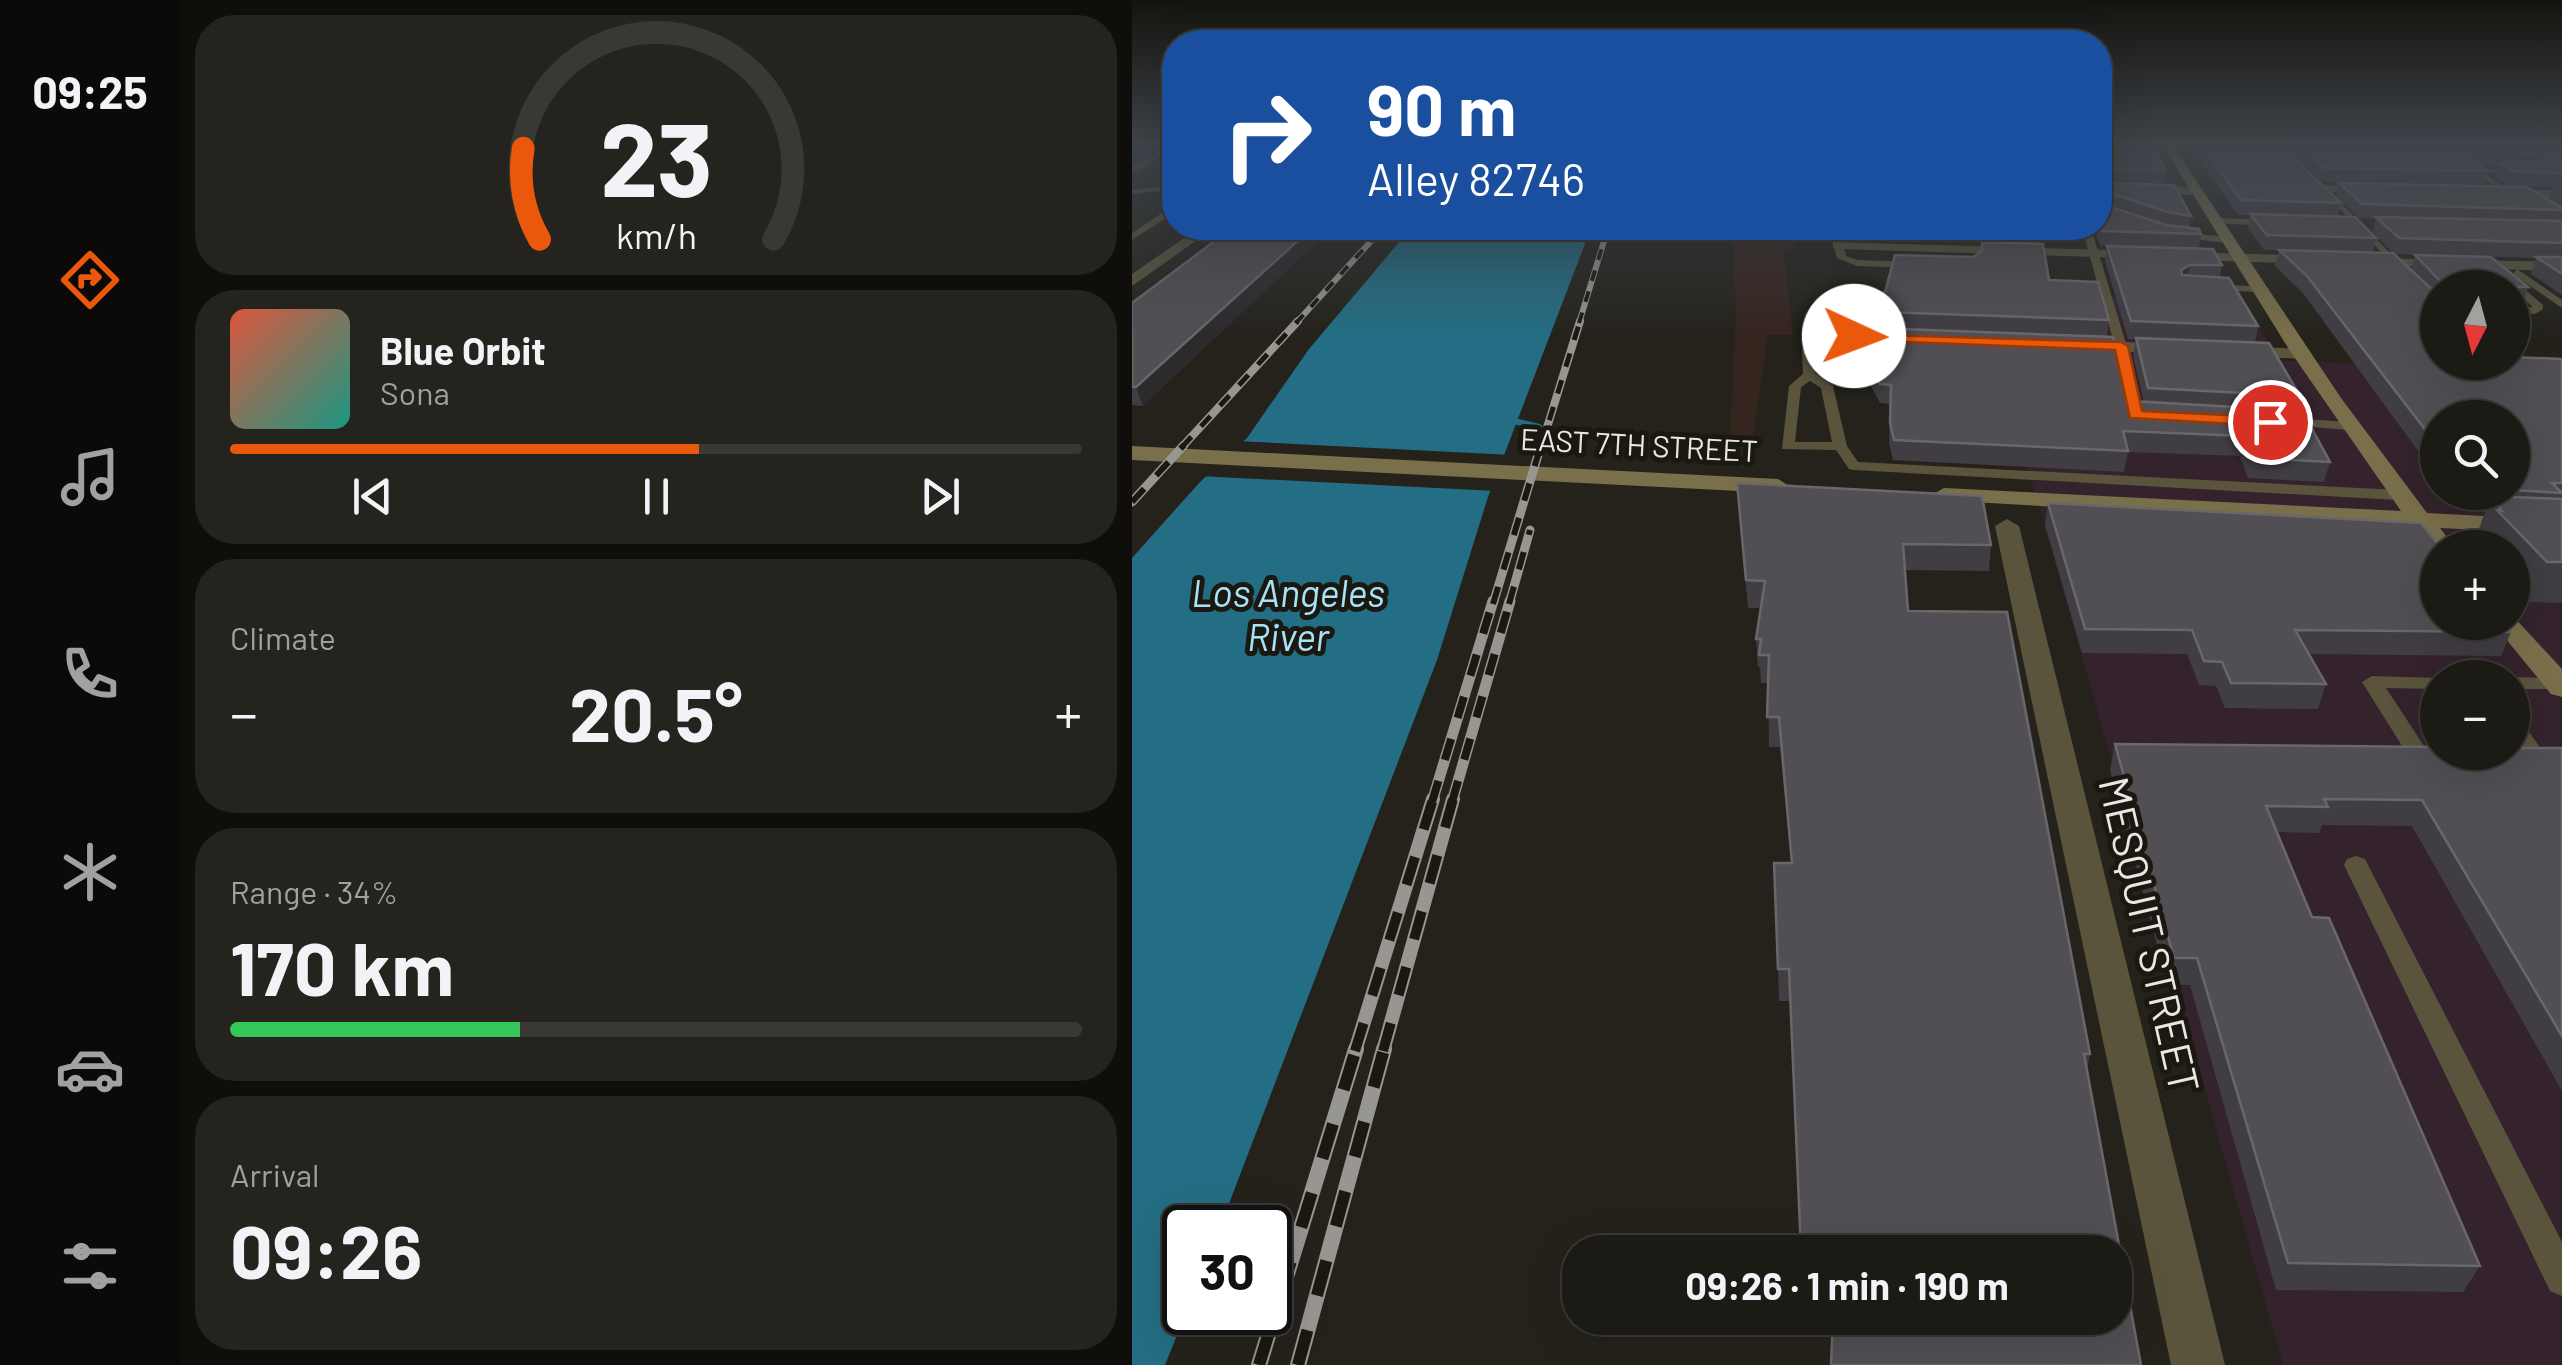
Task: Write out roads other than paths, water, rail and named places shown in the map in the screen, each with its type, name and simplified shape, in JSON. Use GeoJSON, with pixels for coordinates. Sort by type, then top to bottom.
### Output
{"type":"FeatureCollection","features":[{"type":"Feature","properties":{"kind":"main road"},"geometry":{"type":"LineString","coordinates":[[2209,210],[2350,426],[2398,495],[2428,530]]}},
{"type":"Feature","properties":{"kind":"main road","name":"EAST 7TH STREET"},"geometry":{"type":"LineString","coordinates":[[1132,453],[1796,487]]}},
{"type":"Feature","properties":{"kind":"main road"},"geometry":{"type":"LineString","coordinates":[[1855,490],[2562,528]]}},
{"type":"Feature","properties":{"kind":"main road"},"geometry":{"type":"LineString","coordinates":[[2521,640],[2560,686]]}},
{"type":"Feature","properties":{"kind":"street"},"geometry":{"type":"LineString","coordinates":[[1132,281],[1189,240]]}},
{"type":"Feature","properties":{"kind":"street"},"geometry":{"type":"LineString","coordinates":[[1838,245],[2337,260]]}},
{"type":"Feature","properties":{"kind":"street"},"geometry":{"type":"LineString","coordinates":[[2356,261],[2562,267]]}},
{"type":"Feature","properties":{"kind":"street"},"geometry":{"type":"LineString","coordinates":[[2064,344],[2303,354]]}},
{"type":"Feature","properties":{"kind":"street","name":"MESQUIT STREET"},"geometry":{"type":"LineString","coordinates":[[2008,526],[2198,1365]]}},
{"type":"Feature","properties":{"kind":"lane"},"geometry":{"type":"LineString","coordinates":[[2342,210],[2420,290]]}},
{"type":"Feature","properties":{"kind":"lane"},"geometry":{"type":"LineString","coordinates":[[1132,237],[1162,217]]}},
{"type":"Feature","properties":{"kind":"lane"},"geometry":{"type":"LineString","coordinates":[[2216,221],[2296,223]]}},
{"type":"Feature","properties":{"kind":"lane"},"geometry":{"type":"LineString","coordinates":[[2334,224],[2376,226]]}},
{"type":"Feature","properties":{"kind":"lane"},"geometry":{"type":"LineString","coordinates":[[2164,233],[2228,240]]}},
{"type":"Feature","properties":{"kind":"lane"},"geometry":{"type":"LineString","coordinates":[[2090,240],[2121,346],[2136,415],[2173,417]]}},
{"type":"Feature","properties":{"kind":"lane"},"geometry":{"type":"LineString","coordinates":[[1838,245],[1842,258],[1857,264],[1934,265]]}},
{"type":"Feature","properties":{"kind":"lane"},"geometry":{"type":"LineString","coordinates":[[1972,249],[1972,266]]}},
{"type":"Feature","properties":{"kind":"lane"},"geometry":{"type":"LineString","coordinates":[[2489,265],[2495,270]]}},
{"type":"Feature","properties":{"kind":"lane"},"geometry":{"type":"LineString","coordinates":[[2506,266],[2562,305]]}},
{"type":"Feature","properties":{"kind":"lane"},"geometry":{"type":"LineString","coordinates":[[2186,287],[2261,289]]}},
{"type":"Feature","properties":{"kind":"lane"},"geometry":{"type":"LineString","coordinates":[[1809,375],[1808,350],[1822,342],[1863,337]]}},
{"type":"Feature","properties":{"kind":"lane"},"geometry":{"type":"LineString","coordinates":[[1809,375],[1795,386],[1788,446],[1840,446]]}},
{"type":"Feature","properties":{"kind":"lane"},"geometry":{"type":"LineString","coordinates":[[1809,375],[1827,386],[1840,446],[1854,466],[2398,495]]}},
{"type":"Feature","properties":{"kind":"lane"},"geometry":{"type":"LineString","coordinates":[[2266,422],[2350,426]]}},
{"type":"Feature","properties":{"kind":"lane"},"geometry":{"type":"LineString","coordinates":[[2415,750],[2372,682],[2420,683]]}},
{"type":"Feature","properties":{"kind":"lane"},"geometry":{"type":"LineString","coordinates":[[2530,684],[2560,686]]}},
{"type":"Feature","properties":{"kind":"lane"},"geometry":{"type":"LineString","coordinates":[[2356,865],[2562,1279]]}},
{"type":"Feature","properties":{"kind":"water","name":"Los Angeles River"},"geometry":{"type":"Polygon","coordinates":[[[1401,240],[1586,240],[1488,497],[1437,660],[1228,1205],[1162,1205],[1162,1335],[1177,1335],[1165,1365],[1132,1365],[1132,558],[1200,482],[1247,438],[1309,349],[1401,240]]]}},
{"type":"Feature","properties":{"kind":"waterway"},"geometry":{"type":"LineString","coordinates":[[1506,419],[1539,427]]}},
{"type":"Feature","properties":{"kind":"railway"},"geometry":{"type":"LineString","coordinates":[[1296,323],[1372,240]]}},
{"type":"Feature","properties":{"kind":"railway"},"geometry":{"type":"LineString","coordinates":[[1579,323],[1604,240]]}},
{"type":"Feature","properties":{"kind":"railway"},"geometry":{"type":"LineString","coordinates":[[1182,447],[1298,321]]}},
{"type":"Feature","properties":{"kind":"railway"},"geometry":{"type":"LineString","coordinates":[[1541,447],[1580,321]]}},
{"type":"Feature","properties":{"kind":"railway"},"geometry":{"type":"LineString","coordinates":[[1132,502],[1184,445]]}},
{"type":"Feature","properties":{"kind":"railway"},"geometry":{"type":"LineString","coordinates":[[1493,604],[1541,445]]}},
{"type":"Feature","properties":{"kind":"railway"},"geometry":{"type":"LineString","coordinates":[[1509,604],[1530,530]]}},
{"type":"Feature","properties":{"kind":"railway"},"geometry":{"type":"LineString","coordinates":[[1432,802],[1493,601]]}},
{"type":"Feature","properties":{"kind":"railway"},"geometry":{"type":"LineString","coordinates":[[1452,802],[1510,601]]}},
{"type":"Feature","properties":{"kind":"railway"},"geometry":{"type":"LineString","coordinates":[[1355,1051],[1433,799]]}},
{"type":"Feature","properties":{"kind":"railway"},"geometry":{"type":"LineString","coordinates":[[1383,1051],[1453,799]]}},
{"type":"Feature","properties":{"kind":"railway"},"geometry":{"type":"LineString","coordinates":[[1259,1365],[1356,1049]]}},
{"type":"Feature","properties":{"kind":"railway"},"geometry":{"type":"LineString","coordinates":[[1298,1365],[1384,1049]]}}]}
